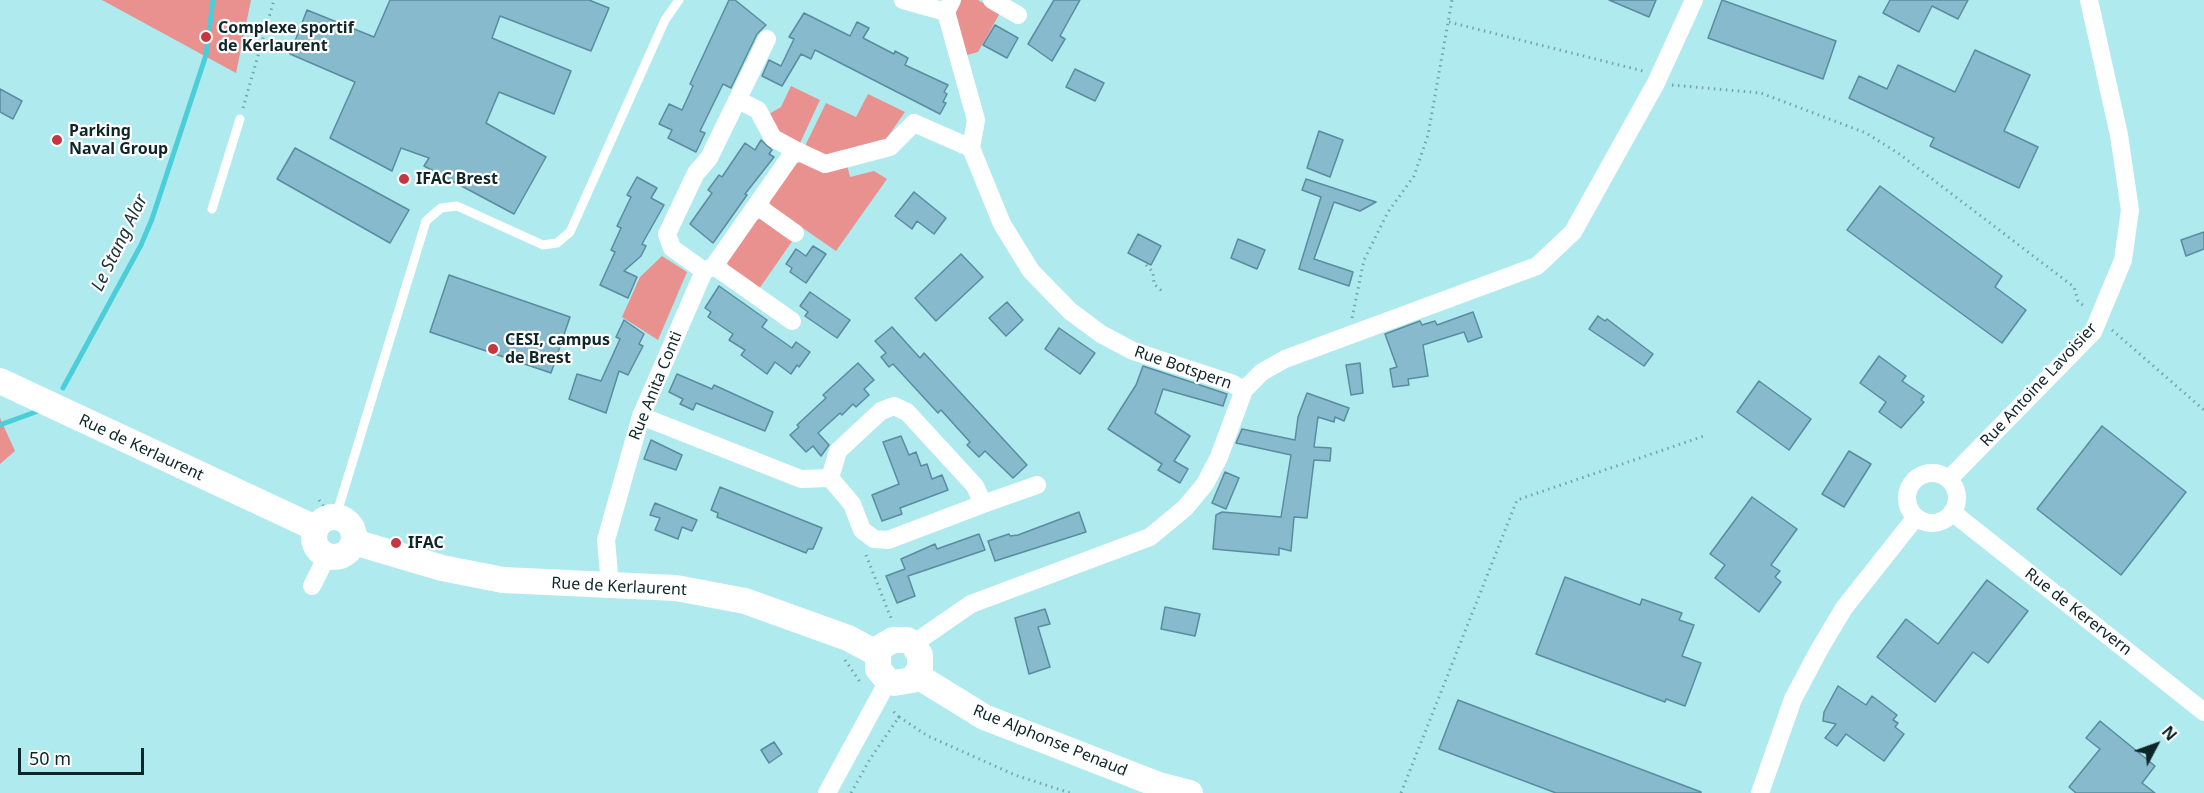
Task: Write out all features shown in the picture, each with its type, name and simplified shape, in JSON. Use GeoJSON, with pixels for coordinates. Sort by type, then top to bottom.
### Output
{"type":"FeatureCollection","features":[{"type":"Feature","properties":{"kind":"street"},"geometry":{"type":"LineString","coordinates":[[738,100],[758,110],[773,138],[825,164],[890,147],[914,123],[971,148],[976,120],[949,6],[903,0]]}},
{"type":"Feature","properties":{"kind":"street"},"geometry":{"type":"LineString","coordinates":[[992,0],[1018,15]]}},
{"type":"Feature","properties":{"kind":"street"},"geometry":{"type":"LineString","coordinates":[[913,644],[971,604],[1150,537],[1185,508],[1205,484],[1219,457],[1244,390],[1262,372],[1285,359],[1537,266],[1573,232],[1657,79],[1694,0]]}},
{"type":"Feature","properties":{"kind":"street","name":"Rue Antoine Lavoisier"},"geometry":{"type":"LineString","coordinates":[[1949,479],[2092,332],[2100,320],[2122,261],[2130,210],[2120,135],[2089,0]]}},
{"type":"Feature","properties":{"kind":"street"},"geometry":{"type":"LineString","coordinates":[[767,39],[709,158],[696,173],[667,234],[672,248],[792,321]]}},
{"type":"Feature","properties":{"kind":"street","name":"Rue Botspern"},"geometry":{"type":"LineString","coordinates":[[971,148],[1002,224],[1016,248],[1038,278],[1070,311],[1101,334],[1133,351],[1231,383],[1244,390]]}},
{"type":"Feature","properties":{"kind":"street","name":"Rue Anita Conti"},"geometry":{"type":"LineString","coordinates":[[610,585],[606,540],[641,416],[709,269],[757,206],[795,150]]}},
{"type":"Feature","properties":{"kind":"street"},"geometry":{"type":"LineString","coordinates":[[757,206],[795,233]]}},
{"type":"Feature","properties":{"kind":"street","name":"Rue de Kerlaurent"},"geometry":{"type":"LineString","coordinates":[[0,381],[326,522]]}},
{"type":"Feature","properties":{"kind":"street"},"geometry":{"type":"LineString","coordinates":[[830,478],[838,451],[881,411],[894,405],[907,412],[975,486],[983,504]]}},
{"type":"Feature","properties":{"kind":"street"},"geometry":{"type":"LineString","coordinates":[[641,416],[801,479],[830,478]]}},
{"type":"Feature","properties":{"kind":"street"},"geometry":{"type":"LineString","coordinates":[[1926,473],[1942,475],[1949,479],[1957,499],[1952,512],[1939,522],[1916,517],[1911,511],[1907,496],[1913,481],[1926,473]]}},
{"type":"Feature","properties":{"kind":"street"},"geometry":{"type":"LineString","coordinates":[[830,478],[852,504],[862,530],[874,539],[888,540],[1037,485]]}},
{"type":"Feature","properties":{"kind":"street","name":"Rue de Kerervern"},"geometry":{"type":"LineString","coordinates":[[1952,512],[2204,712]]}},
{"type":"Feature","properties":{"kind":"street"},"geometry":{"type":"LineString","coordinates":[[1760,793],[1793,699],[1819,650],[1844,608],[1916,517]]}},
{"type":"Feature","properties":{"kind":"street"},"geometry":{"type":"LineString","coordinates":[[343,518],[352,528],[354,542],[346,553],[333,557],[321,553],[314,541],[326,522],[343,518]]}},
{"type":"Feature","properties":{"kind":"street","name":"Rue de Kerlaurent"},"geometry":{"type":"LineString","coordinates":[[354,542],[442,568],[503,579],[676,588],[745,601],[848,638],[878,654]]}},
{"type":"Feature","properties":{"kind":"street"},"geometry":{"type":"LineString","coordinates":[[312,586],[327,556]]}},
{"type":"Feature","properties":{"kind":"street"},"geometry":{"type":"LineString","coordinates":[[827,793],[899,680],[921,662],[921,655],[913,644],[907,640],[893,639],[881,647],[878,654],[878,669],[899,680]]}},
{"type":"Feature","properties":{"kind":"street","name":"Rue Alphonse Penaud"},"geometry":{"type":"LineString","coordinates":[[899,680],[984,717],[1159,785],[1190,793]]}},
{"type":"Feature","properties":{"kind":"lane"},"geometry":{"type":"LineString","coordinates":[[326,522],[426,220],[441,208],[457,206],[543,245],[557,243],[570,232],[666,20],[678,0]]}},
{"type":"Feature","properties":{"kind":"lane"},"geometry":{"type":"LineString","coordinates":[[212,209],[240,118]]}},
{"type":"Feature","properties":{"kind":"path"},"geometry":{"type":"LineString","coordinates":[[240,118],[274,0]]}},
{"type":"Feature","properties":{"kind":"path"},"geometry":{"type":"LineString","coordinates":[[1350,334],[1364,260],[1388,212],[1414,176],[1428,135],[1452,0]]}},
{"type":"Feature","properties":{"kind":"path"},"geometry":{"type":"LineString","coordinates":[[1448,22],[1657,79],[1761,93],[1866,133],[1898,153],[2074,287],[2078,301],[2204,410]]}},
{"type":"Feature","properties":{"kind":"path"},"geometry":{"type":"LineString","coordinates":[[1146,266],[1153,272],[1154,284],[1162,291]]}},
{"type":"Feature","properties":{"kind":"path"},"geometry":{"type":"LineString","coordinates":[[1401,793],[1517,500],[1707,435]]}},
{"type":"Feature","properties":{"kind":"path"},"geometry":{"type":"LineString","coordinates":[[874,539],[866,554],[891,618],[884,627]]}},
{"type":"Feature","properties":{"kind":"path"},"geometry":{"type":"LineString","coordinates":[[899,717],[928,736],[1015,775],[1070,793]]}},
{"type":"Feature","properties":{"kind":"shaded area","name":"Complexe sportif de Kerlaurent"},"geometry":{"type":"Polygon","coordinates":[[[102,0],[251,0],[236,73],[102,0]]]}},
{"type":"Feature","properties":{"kind":"shaded area"},"geometry":{"type":"Polygon","coordinates":[[[960,0],[978,0],[1000,13],[978,52],[967,55],[955,10],[960,0]]]}},
{"type":"Feature","properties":{"kind":"shaded area"},"geometry":{"type":"Polygon","coordinates":[[[791,86],[820,100],[800,143],[776,132],[769,114],[781,107],[791,86]]]}},
{"type":"Feature","properties":{"kind":"shaded area"},"geometry":{"type":"Polygon","coordinates":[[[868,94],[905,112],[886,139],[825,155],[805,146],[826,103],[856,117],[868,94]]]}},
{"type":"Feature","properties":{"kind":"shaded area"},"geometry":{"type":"Polygon","coordinates":[[[804,161],[834,171],[847,165],[850,177],[874,171],[887,179],[836,251],[771,206],[769,200],[794,164],[804,161]]]}},
{"type":"Feature","properties":{"kind":"shaded area"},"geometry":{"type":"Polygon","coordinates":[[[762,218],[793,240],[759,289],[728,268],[727,261],[756,220],[762,218]]]}},
{"type":"Feature","properties":{"kind":"shaded area"},"geometry":{"type":"Polygon","coordinates":[[[662,256],[687,272],[658,340],[622,317],[640,277],[662,256]]]}},
{"type":"Feature","properties":{"kind":"shaded area"},"geometry":{"type":"Polygon","coordinates":[[[0,418],[15,451],[0,464],[0,418]]]}},
{"type":"Feature","properties":{"kind":"building"},"geometry":{"type":"Polygon","coordinates":[[[390,0],[589,0],[609,8],[591,51],[500,16],[492,38],[571,71],[554,114],[499,92],[486,123],[546,157],[514,214],[424,166],[429,158],[401,148],[392,171],[330,138],[355,82],[290,54],[307,10],[374,37],[390,0]]]}},
{"type":"Feature","properties":{"kind":"building"},"geometry":{"type":"Polygon","coordinates":[[[729,0],[735,0],[766,25],[757,34],[731,88],[723,84],[700,131],[705,133],[696,152],[668,138],[672,130],[659,124],[669,104],[682,110],[693,86],[690,84],[729,0]]]}},
{"type":"Feature","properties":{"kind":"building"},"geometry":{"type":"Polygon","coordinates":[[[1054,0],[1080,0],[1060,36],[1065,39],[1052,61],[1028,44],[1054,0]]]}},
{"type":"Feature","properties":{"kind":"building"},"geometry":{"type":"Polygon","coordinates":[[[1609,0],[1656,0],[1649,17],[1609,0]]]}},
{"type":"Feature","properties":{"kind":"building"},"geometry":{"type":"Polygon","coordinates":[[[1722,0],[1836,41],[1823,79],[1708,38],[1722,0]]]}},
{"type":"Feature","properties":{"kind":"building"},"geometry":{"type":"Polygon","coordinates":[[[1890,0],[1968,0],[1958,19],[1932,6],[1919,32],[1883,13],[1890,0]]]}},
{"type":"Feature","properties":{"kind":"building"},"geometry":{"type":"Polygon","coordinates":[[[804,13],[850,36],[857,22],[869,28],[863,38],[894,54],[895,51],[908,58],[905,65],[948,85],[944,92],[947,94],[943,102],[946,103],[940,114],[815,50],[811,59],[801,54],[782,86],[762,76],[769,60],[781,66],[794,39],[789,37],[804,13]]]}},
{"type":"Feature","properties":{"kind":"building"},"geometry":{"type":"Polygon","coordinates":[[[995,25],[1018,38],[1007,58],[983,45],[995,25]]]}},
{"type":"Feature","properties":{"kind":"building"},"geometry":{"type":"Polygon","coordinates":[[[1975,50],[2030,75],[2004,131],[2038,147],[2019,188],[1930,146],[1934,138],[1849,98],[1859,76],[1887,89],[1898,65],[1955,92],[1975,50]]]}},
{"type":"Feature","properties":{"kind":"building"},"geometry":{"type":"Polygon","coordinates":[[[1075,69],[1104,83],[1095,101],[1066,87],[1075,69]]]}},
{"type":"Feature","properties":{"kind":"building"},"geometry":{"type":"Polygon","coordinates":[[[0,89],[22,101],[13,119],[0,112],[0,89]]]}},
{"type":"Feature","properties":{"kind":"building"},"geometry":{"type":"Polygon","coordinates":[[[1319,131],[1343,140],[1330,177],[1307,168],[1319,131]]]}},
{"type":"Feature","properties":{"kind":"building"},"geometry":{"type":"Polygon","coordinates":[[[761,140],[772,150],[769,154],[774,157],[745,194],[747,195],[713,243],[690,224],[712,193],[708,190],[719,175],[722,177],[745,143],[755,150],[761,140]]]}},
{"type":"Feature","properties":{"kind":"building"},"geometry":{"type":"Polygon","coordinates":[[[295,148],[409,210],[390,243],[277,179],[295,148]]]}},
{"type":"Feature","properties":{"kind":"building"},"geometry":{"type":"Polygon","coordinates":[[[637,177],[657,188],[651,198],[664,205],[642,244],[646,246],[641,256],[624,271],[637,277],[628,298],[600,285],[615,252],[611,250],[621,228],[617,226],[631,197],[627,195],[637,177]]]}},
{"type":"Feature","properties":{"kind":"building"},"geometry":{"type":"Polygon","coordinates":[[[1306,179],[1376,202],[1360,211],[1334,202],[1314,259],[1353,272],[1349,286],[1299,269],[1321,197],[1302,190],[1306,179]]]}},
{"type":"Feature","properties":{"kind":"building"},"geometry":{"type":"Polygon","coordinates":[[[1880,186],[2002,276],[1995,287],[2026,310],[2002,343],[1847,230],[1880,186]]]}},
{"type":"Feature","properties":{"kind":"building"},"geometry":{"type":"Polygon","coordinates":[[[914,192],[946,218],[934,234],[917,221],[912,229],[895,216],[914,192]]]}},
{"type":"Feature","properties":{"kind":"building"},"geometry":{"type":"Polygon","coordinates":[[[2204,232],[2204,249],[2186,256],[2181,240],[2204,232]]]}},
{"type":"Feature","properties":{"kind":"building"},"geometry":{"type":"Polygon","coordinates":[[[1138,234],[1161,246],[1151,265],[1128,253],[1138,234]]]}},
{"type":"Feature","properties":{"kind":"building"},"geometry":{"type":"Polygon","coordinates":[[[1238,239],[1265,250],[1257,269],[1231,258],[1238,239]]]}},
{"type":"Feature","properties":{"kind":"building"},"geometry":{"type":"Polygon","coordinates":[[[813,246],[826,254],[806,283],[790,272],[792,268],[786,264],[796,249],[806,256],[813,246]]]}},
{"type":"Feature","properties":{"kind":"building"},"geometry":{"type":"Polygon","coordinates":[[[961,254],[983,277],[936,321],[915,298],[961,254]]]}},
{"type":"Feature","properties":{"kind":"building"},"geometry":{"type":"Polygon","coordinates":[[[449,275],[570,317],[551,373],[430,332],[449,275]]]}},
{"type":"Feature","properties":{"kind":"building"},"geometry":{"type":"Polygon","coordinates":[[[719,286],[767,320],[762,327],[792,348],[796,342],[810,352],[799,367],[797,365],[791,374],[775,362],[767,374],[741,355],[745,350],[729,340],[733,334],[708,317],[711,312],[705,308],[719,286]]]}},
{"type":"Feature","properties":{"kind":"building"},"geometry":{"type":"Polygon","coordinates":[[[810,292],[850,320],[837,338],[805,316],[808,312],[800,306],[810,292]]]}},
{"type":"Feature","properties":{"kind":"building"},"geometry":{"type":"Polygon","coordinates":[[[1007,302],[1023,320],[1006,336],[989,318],[1007,302]]]}},
{"type":"Feature","properties":{"kind":"building"},"geometry":{"type":"Polygon","coordinates":[[[1473,312],[1482,337],[1468,342],[1464,332],[1423,345],[1428,376],[1408,379],[1409,385],[1393,387],[1390,369],[1397,367],[1385,334],[1420,321],[1422,325],[1435,321],[1437,325],[1473,312]]]}},
{"type":"Feature","properties":{"kind":"building"},"geometry":{"type":"Polygon","coordinates":[[[1598,316],[1605,321],[1607,319],[1653,354],[1644,366],[1589,329],[1598,316]]]}},
{"type":"Feature","properties":{"kind":"building"},"geometry":{"type":"Polygon","coordinates":[[[624,320],[644,334],[639,344],[643,346],[628,375],[619,371],[606,413],[569,399],[577,374],[601,381],[620,339],[616,337],[624,320]]]}},
{"type":"Feature","properties":{"kind":"building"},"geometry":{"type":"Polygon","coordinates":[[[892,327],[920,358],[924,353],[1027,465],[1013,478],[985,451],[979,457],[967,445],[970,442],[941,410],[938,413],[893,364],[889,367],[881,357],[886,353],[875,341],[892,327]]]}},
{"type":"Feature","properties":{"kind":"building"},"geometry":{"type":"Polygon","coordinates":[[[1059,328],[1095,353],[1080,374],[1045,349],[1059,328]]]}},
{"type":"Feature","properties":{"kind":"building"},"geometry":{"type":"Polygon","coordinates":[[[1879,356],[1906,376],[1902,381],[1924,396],[1921,400],[1924,402],[1901,428],[1879,412],[1886,402],[1860,383],[1879,356]]]}},
{"type":"Feature","properties":{"kind":"building"},"geometry":{"type":"Polygon","coordinates":[[[858,363],[874,380],[864,389],[869,395],[856,407],[853,404],[842,415],[840,413],[818,433],[829,445],[821,456],[813,446],[806,452],[790,435],[799,427],[797,425],[826,398],[823,395],[858,363]]]}},
{"type":"Feature","properties":{"kind":"building"},"geometry":{"type":"Polygon","coordinates":[[[1360,363],[1363,393],[1351,395],[1346,365],[1360,363]]]}},
{"type":"Feature","properties":{"kind":"building"},"geometry":{"type":"Polygon","coordinates":[[[1143,366],[1227,394],[1223,406],[1163,389],[1155,413],[1190,436],[1174,461],[1188,469],[1180,483],[1158,470],[1162,464],[1108,429],[1136,385],[1143,366]]]}},
{"type":"Feature","properties":{"kind":"building"},"geometry":{"type":"Polygon","coordinates":[[[677,374],[712,389],[714,385],[773,412],[765,431],[696,403],[693,410],[680,404],[683,399],[669,392],[677,374]]]}},
{"type":"Feature","properties":{"kind":"building"},"geometry":{"type":"Polygon","coordinates":[[[1759,381],[1811,419],[1789,450],[1737,412],[1759,381]]]}},
{"type":"Feature","properties":{"kind":"building"},"geometry":{"type":"Polygon","coordinates":[[[1307,393],[1349,408],[1344,421],[1335,417],[1334,422],[1318,417],[1314,447],[1331,448],[1330,461],[1314,460],[1307,518],[1294,517],[1291,551],[1279,548],[1279,555],[1213,549],[1216,515],[1222,512],[1281,517],[1291,455],[1236,443],[1242,429],[1295,440],[1298,417],[1307,393]]]}},
{"type":"Feature","properties":{"kind":"building"},"geometry":{"type":"Polygon","coordinates":[[[2102,426],[2186,492],[2121,575],[2037,509],[2102,426]]]}},
{"type":"Feature","properties":{"kind":"building"},"geometry":{"type":"Polygon","coordinates":[[[901,436],[909,455],[916,452],[921,466],[927,464],[932,479],[942,475],[948,490],[900,508],[902,514],[882,521],[872,495],[899,484],[883,442],[901,436]]]}},
{"type":"Feature","properties":{"kind":"building"},"geometry":{"type":"Polygon","coordinates":[[[651,440],[682,455],[676,470],[644,459],[651,440]]]}},
{"type":"Feature","properties":{"kind":"building"},"geometry":{"type":"Polygon","coordinates":[[[1849,451],[1871,464],[1844,507],[1822,494],[1849,451]]]}},
{"type":"Feature","properties":{"kind":"building"},"geometry":{"type":"Polygon","coordinates":[[[1225,472],[1239,478],[1226,509],[1212,503],[1225,472]]]}},
{"type":"Feature","properties":{"kind":"building"},"geometry":{"type":"Polygon","coordinates":[[[720,487],[822,528],[813,549],[808,549],[806,553],[717,517],[718,513],[711,510],[720,487]]]}},
{"type":"Feature","properties":{"kind":"building"},"geometry":{"type":"Polygon","coordinates":[[[1752,497],[1797,529],[1771,565],[1780,571],[1775,577],[1781,582],[1759,612],[1715,578],[1725,565],[1710,554],[1752,497]]]}},
{"type":"Feature","properties":{"kind":"building"},"geometry":{"type":"Polygon","coordinates":[[[655,503],[697,520],[692,531],[682,527],[678,539],[655,530],[660,518],[650,515],[655,503]]]}},
{"type":"Feature","properties":{"kind":"building"},"geometry":{"type":"Polygon","coordinates":[[[1079,512],[1086,532],[995,561],[988,541],[1009,534],[1010,536],[1018,535],[1079,512]]]}},
{"type":"Feature","properties":{"kind":"building"},"geometry":{"type":"Polygon","coordinates":[[[979,534],[985,550],[908,576],[915,596],[897,603],[886,576],[905,569],[901,559],[935,544],[937,549],[979,534]]]}},
{"type":"Feature","properties":{"kind":"building"},"geometry":{"type":"Polygon","coordinates":[[[1565,577],[1640,605],[1642,599],[1682,613],[1679,620],[1694,625],[1682,656],[1701,663],[1685,706],[1666,699],[1665,702],[1536,654],[1565,577]]]}},
{"type":"Feature","properties":{"kind":"building"},"geometry":{"type":"Polygon","coordinates":[[[1987,580],[2028,611],[1988,663],[1973,652],[1935,702],[1877,657],[1906,619],[1938,644],[1987,580]]]}},
{"type":"Feature","properties":{"kind":"building"},"geometry":{"type":"Polygon","coordinates":[[[1165,607],[1200,614],[1195,636],[1161,629],[1165,607]]]}},
{"type":"Feature","properties":{"kind":"building"},"geometry":{"type":"Polygon","coordinates":[[[1045,609],[1050,624],[1038,627],[1050,667],[1029,674],[1015,618],[1045,609]]]}},
{"type":"Feature","properties":{"kind":"building"},"geometry":{"type":"Polygon","coordinates":[[[1838,686],[1866,705],[1872,696],[1897,715],[1893,720],[1898,723],[1895,727],[1904,734],[1884,761],[1846,734],[1837,746],[1825,738],[1836,724],[1823,721],[1824,712],[1838,686]]]}},
{"type":"Feature","properties":{"kind":"building"},"geometry":{"type":"Polygon","coordinates":[[[1458,700],[1701,793],[1556,793],[1439,749],[1458,700]]]}},
{"type":"Feature","properties":{"kind":"building"},"geometry":{"type":"Polygon","coordinates":[[[2100,721],[2155,766],[2142,783],[2155,793],[2076,793],[2069,787],[2100,749],[2086,738],[2100,721]]]}},
{"type":"Feature","properties":{"kind":"building"},"geometry":{"type":"Polygon","coordinates":[[[774,742],[782,754],[769,763],[761,750],[774,742]]]}},
{"type":"Feature","properties":{"kind":"waterway","name":"Le Stang Alar"},"geometry":{"type":"LineString","coordinates":[[63,388],[141,245],[152,219],[206,55],[213,0]]}},
{"type":"Feature","properties":{"kind":"waterway","name":"Le Stang Alar"},"geometry":{"type":"LineString","coordinates":[[0,425],[41,410]]}},
{"type":"Feature","properties":{"kind":"place","name":"Complexe sportif de Kerlaurent"},"geometry":{"type":"Point","coordinates":[206,37]}},
{"type":"Feature","properties":{"kind":"place","name":"Parking Naval Group"},"geometry":{"type":"Point","coordinates":[57,140]}},
{"type":"Feature","properties":{"kind":"place","name":"IFAC Brest"},"geometry":{"type":"Point","coordinates":[404,179]}},
{"type":"Feature","properties":{"kind":"place","name":"CESI, campus de Brest"},"geometry":{"type":"Point","coordinates":[493,349]}},
{"type":"Feature","properties":{"kind":"place","name":"IFAC"},"geometry":{"type":"Point","coordinates":[396,543]}}]}
